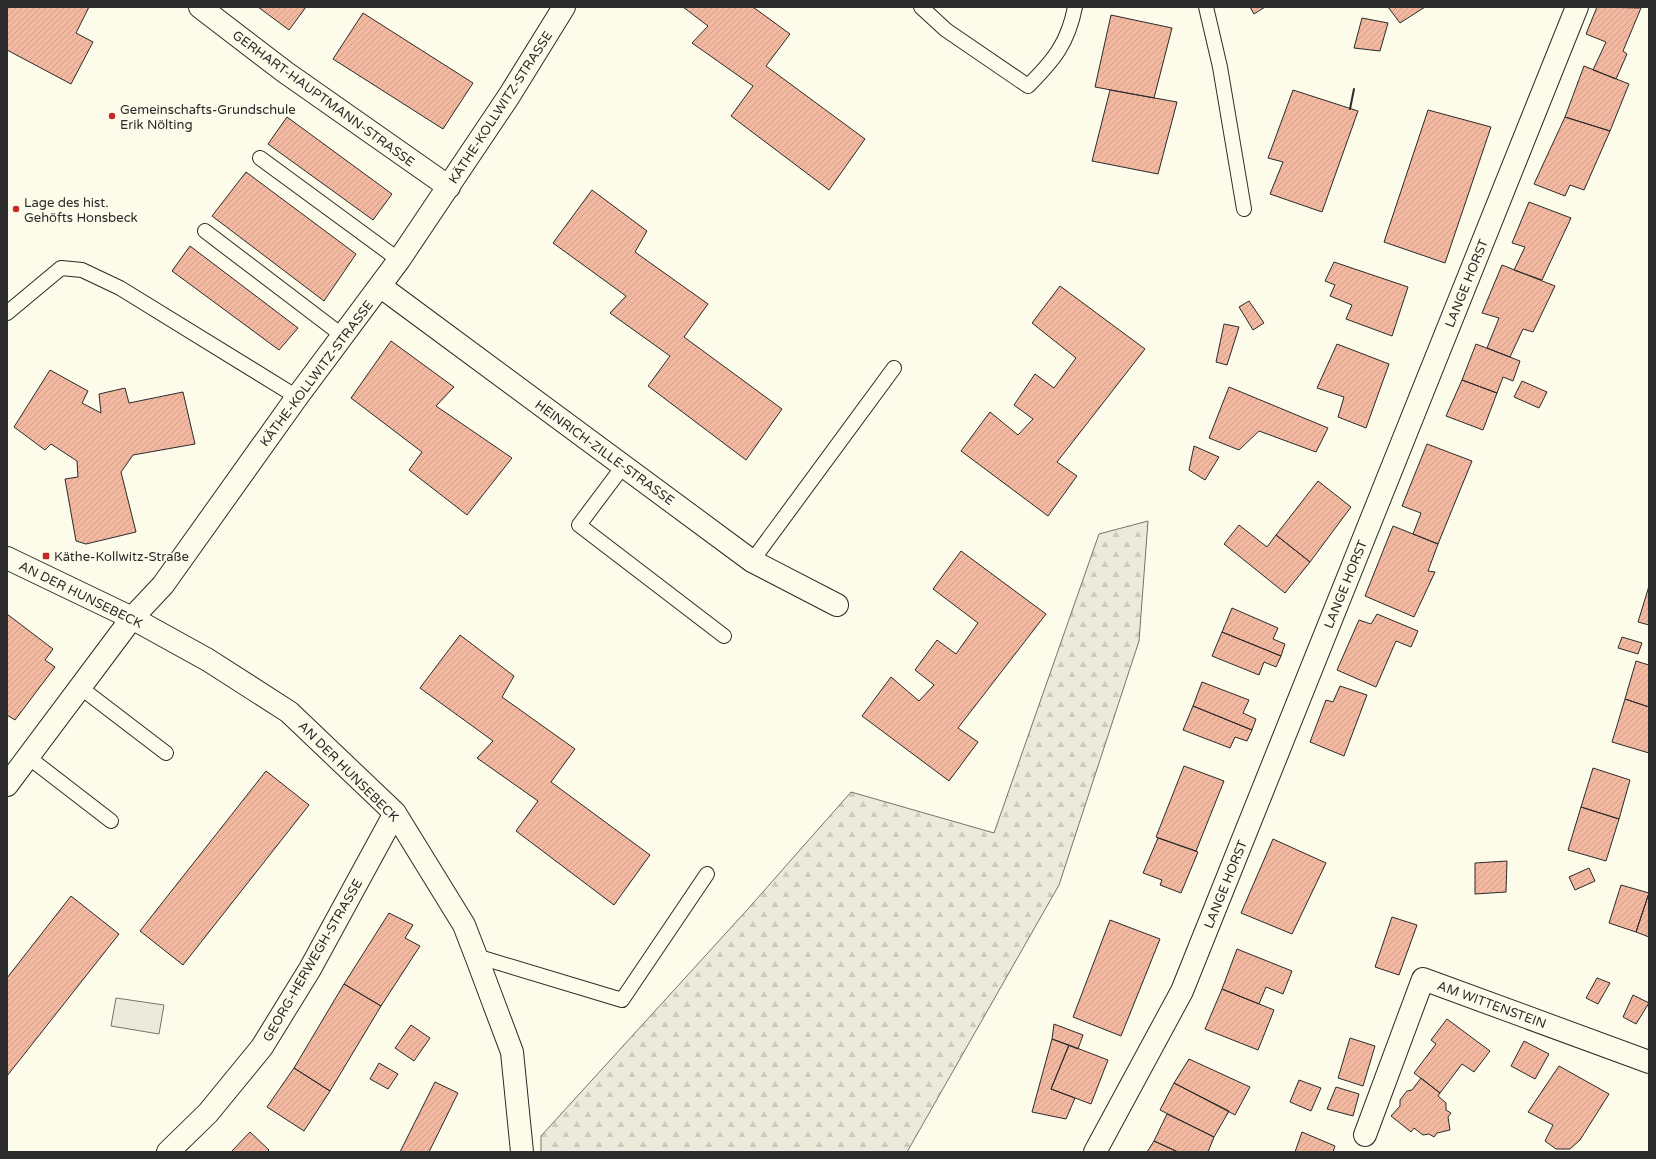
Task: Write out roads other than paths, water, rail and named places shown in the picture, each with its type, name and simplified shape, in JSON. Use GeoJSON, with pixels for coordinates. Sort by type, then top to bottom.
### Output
{"type":"FeatureCollection","features":[{"type":"Feature","properties":{"kind":"street","name":"GERHART-HAUPTMANN-STRASSE"},"geometry":{"type":"LineString","coordinates":[[200,7],[285,72],[449,187]]}},
{"type":"Feature","properties":{"kind":"street","name":"KÄTHE-KOLLWITZ-STRASSE"},"geometry":{"type":"LineString","coordinates":[[7,785],[132,618],[163,585],[297,397],[399,260],[509,96],[564,7]]}},
{"type":"Feature","properties":{"kind":"street","name":"LANGE HORST"},"geometry":{"type":"LineString","coordinates":[[1095,1152],[1182,991],[1577,7]]}},
{"type":"Feature","properties":{"kind":"street","name":"HEINRICH-ZILLE-STRASSE"},"geometry":{"type":"LineString","coordinates":[[380,286],[752,561],[837,605]]}},
{"type":"Feature","properties":{"kind":"street","name":"AN DER HUNSEBECK"},"geometry":{"type":"LineString","coordinates":[[7,558],[132,618],[208,660],[289,712],[395,813],[464,925],[512,1052],[522,1152]]}},
{"type":"Feature","properties":{"kind":"street","name":"GEORG-HERWEGH-STRASSE"},"geometry":{"type":"LineString","coordinates":[[168,1152],[208,1113],[262,1047],[310,969],[395,813]]}},
{"type":"Feature","properties":{"kind":"street","name":"AM WITTENSTEIN"},"geometry":{"type":"LineString","coordinates":[[1365,1135],[1424,978],[1649,1062]]}},
{"type":"Feature","properties":{"kind":"lane"},"geometry":{"type":"LineString","coordinates":[[921,7],[946,30],[1028,86],[1048,66],[1059,51],[1071,28],[1075,7]]}},
{"type":"Feature","properties":{"kind":"lane"},"geometry":{"type":"LineString","coordinates":[[1206,7],[1220,66],[1244,209]]}},
{"type":"Feature","properties":{"kind":"lane"},"geometry":{"type":"LineString","coordinates":[[260,158],[399,260]]}},
{"type":"Feature","properties":{"kind":"lane"},"geometry":{"type":"LineString","coordinates":[[205,231],[343,336]]}},
{"type":"Feature","properties":{"kind":"lane"},"geometry":{"type":"LineString","coordinates":[[7,314],[62,268],[82,270],[120,288],[297,397]]}},
{"type":"Feature","properties":{"kind":"lane"},"geometry":{"type":"LineString","coordinates":[[752,561],[894,368]]}},
{"type":"Feature","properties":{"kind":"lane"},"geometry":{"type":"LineString","coordinates":[[624,465],[579,525],[724,636]]}},
{"type":"Feature","properties":{"kind":"lane"},"geometry":{"type":"LineString","coordinates":[[81,688],[166,752]]}},
{"type":"Feature","properties":{"kind":"lane"},"geometry":{"type":"LineString","coordinates":[[28,758],[111,821]]}},
{"type":"Feature","properties":{"kind":"lane"},"geometry":{"type":"LineString","coordinates":[[476,956],[622,1000],[707,874]]}},
{"type":"Feature","properties":{"kind":"place","name":"Gemeinschafts-Grundschule Erik Nölting"},"geometry":{"type":"Point","coordinates":[112,116]}},
{"type":"Feature","properties":{"kind":"place","name":"Lage des hist. Gehöfts Honsbeck"},"geometry":{"type":"Point","coordinates":[16,209]}},
{"type":"Feature","properties":{"kind":"place","name":"Käthe-Kollwitz-Straße"},"geometry":{"type":"Point","coordinates":[46,556]}}]}
